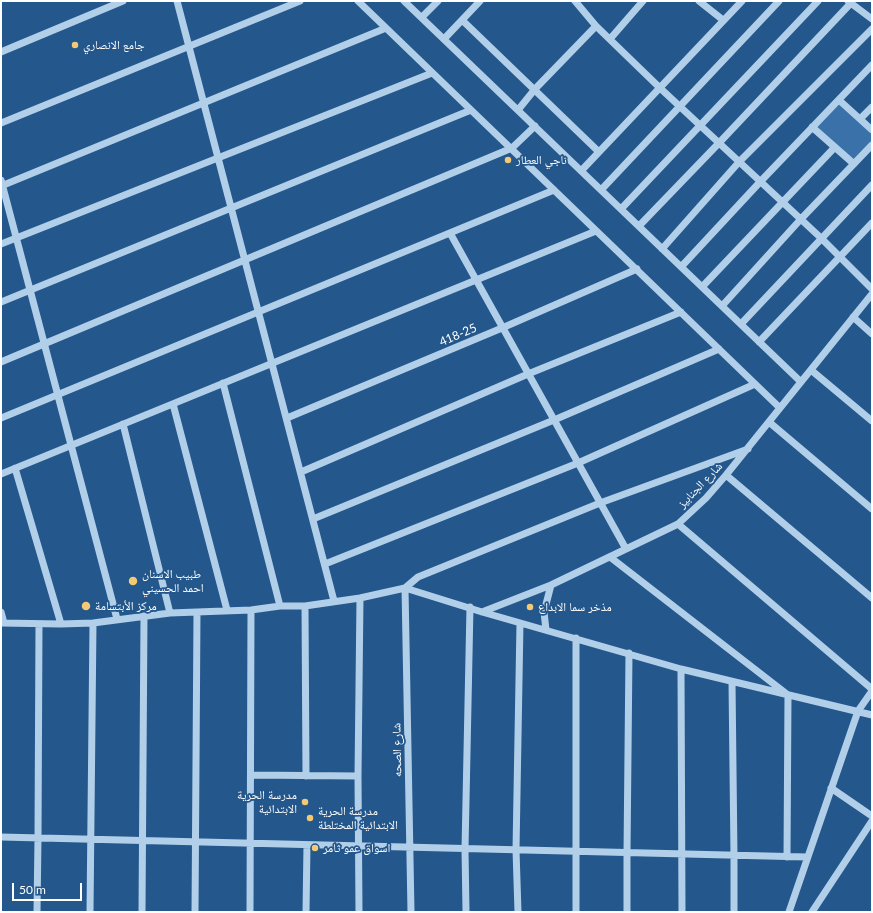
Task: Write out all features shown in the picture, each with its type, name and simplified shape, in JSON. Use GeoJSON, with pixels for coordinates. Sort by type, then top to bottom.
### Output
{"type":"FeatureCollection","features":[{"type":"Feature","properties":{"kind":"street"},"geometry":{"type":"LineString","coordinates":[[1,52],[124,1]]}},
{"type":"Feature","properties":{"kind":"street"},"geometry":{"type":"LineString","coordinates":[[177,1],[334,601]]}},
{"type":"Feature","properties":{"kind":"street"},"geometry":{"type":"LineString","coordinates":[[1,123],[300,1]]}},
{"type":"Feature","properties":{"kind":"street"},"geometry":{"type":"LineString","coordinates":[[358,1],[780,408]]}},
{"type":"Feature","properties":{"kind":"street"},"geometry":{"type":"LineString","coordinates":[[404,1],[801,382]]}},
{"type":"Feature","properties":{"kind":"street"},"geometry":{"type":"LineString","coordinates":[[422,18],[438,1]]}},
{"type":"Feature","properties":{"kind":"street"},"geometry":{"type":"LineString","coordinates":[[444,39],[480,1]]}},
{"type":"Feature","properties":{"kind":"street"},"geometry":{"type":"LineString","coordinates":[[575,1],[596,26],[679,106],[821,238],[872,289]]}},
{"type":"Feature","properties":{"kind":"street"},"geometry":{"type":"LineString","coordinates":[[610,39],[643,1]]}},
{"type":"Feature","properties":{"kind":"street"},"geometry":{"type":"LineString","coordinates":[[698,1],[724,20]]}},
{"type":"Feature","properties":{"kind":"street"},"geometry":{"type":"LineString","coordinates":[[581,171],[742,1]]}},
{"type":"Feature","properties":{"kind":"street"},"geometry":{"type":"LineString","coordinates":[[601,190],[779,1]]}},
{"type":"Feature","properties":{"kind":"street"},"geometry":{"type":"LineString","coordinates":[[621,209],[818,1]]}},
{"type":"Feature","properties":{"kind":"street"},"geometry":{"type":"LineString","coordinates":[[639,226],[719,143],[850,2],[872,19]]}},
{"type":"Feature","properties":{"kind":"street"},"geometry":{"type":"LineString","coordinates":[[462,20],[599,152]]}},
{"type":"Feature","properties":{"kind":"street"},"geometry":{"type":"LineString","coordinates":[[518,110],[535,89],[596,26]]}},
{"type":"Feature","properties":{"kind":"street"},"geometry":{"type":"LineString","coordinates":[[117,619],[45,344],[1,184],[386,28]]}},
{"type":"Feature","properties":{"kind":"street"},"geometry":{"type":"LineString","coordinates":[[662,249],[739,162],[872,29]]}},
{"type":"Feature","properties":{"kind":"street"},"geometry":{"type":"LineString","coordinates":[[681,267],[872,65]]}},
{"type":"Feature","properties":{"kind":"street"},"geometry":{"type":"LineString","coordinates":[[1,244],[432,73]]}},
{"type":"Feature","properties":{"kind":"street"},"geometry":{"type":"LineString","coordinates":[[839,100],[872,130]]}},
{"type":"Feature","properties":{"kind":"street"},"geometry":{"type":"LineString","coordinates":[[860,119],[872,107]]}},
{"type":"Feature","properties":{"kind":"street"},"geometry":{"type":"LineString","coordinates":[[1,302],[471,110]]}},
{"type":"Feature","properties":{"kind":"street"},"geometry":{"type":"LineString","coordinates":[[1,362],[512,148],[535,126]]}},
{"type":"Feature","properties":{"kind":"street"},"geometry":{"type":"LineString","coordinates":[[812,127],[854,164]]}},
{"type":"Feature","properties":{"kind":"street"},"geometry":{"type":"LineString","coordinates":[[722,306],[800,220],[872,145]]}},
{"type":"Feature","properties":{"kind":"street"},"geometry":{"type":"LineString","coordinates":[[702,287],[835,147]]}},
{"type":"Feature","properties":{"kind":"street"},"geometry":{"type":"LineString","coordinates":[[741,324],[872,185]]}},
{"type":"Feature","properties":{"kind":"street"},"geometry":{"type":"LineString","coordinates":[[1,418],[554,190]]}},
{"type":"Feature","properties":{"kind":"street"},"geometry":{"type":"LineString","coordinates":[[760,342],[872,224]]}},
{"type":"Feature","properties":{"kind":"street"},"geometry":{"type":"LineString","coordinates":[[1,474],[596,230]]}},
{"type":"Feature","properties":{"kind":"street"},"geometry":{"type":"LineString","coordinates":[[450,233],[626,549]]}},
{"type":"Feature","properties":{"kind":"street","name":"418-25"},"geometry":{"type":"LineString","coordinates":[[286,418],[502,328],[637,269]]}},
{"type":"Feature","properties":{"kind":"street","name":"شارع الجنابيز"},"geometry":{"type":"LineString","coordinates":[[482,612],[550,584],[678,524],[706,498],[748,449],[872,294]]}},
{"type":"Feature","properties":{"kind":"street"},"geometry":{"type":"LineString","coordinates":[[301,472],[528,374],[681,312]]}},
{"type":"Feature","properties":{"kind":"street"},"geometry":{"type":"LineString","coordinates":[[853,317],[872,334]]}},
{"type":"Feature","properties":{"kind":"street"},"geometry":{"type":"LineString","coordinates":[[313,519],[554,420],[719,349]]}},
{"type":"Feature","properties":{"kind":"street"},"geometry":{"type":"LineString","coordinates":[[811,370],[872,421]]}},
{"type":"Feature","properties":{"kind":"street"},"geometry":{"type":"LineString","coordinates":[[223,383],[280,606]]}},
{"type":"Feature","properties":{"kind":"street"},"geometry":{"type":"LineString","coordinates":[[325,564],[578,463],[756,384]]}},
{"type":"Feature","properties":{"kind":"street"},"geometry":{"type":"LineString","coordinates":[[173,404],[227,610]]}},
{"type":"Feature","properties":{"kind":"street"},"geometry":{"type":"LineString","coordinates":[[769,422],[872,509]]}},
{"type":"Feature","properties":{"kind":"street"},"geometry":{"type":"LineString","coordinates":[[123,424],[170,613]]}},
{"type":"Feature","properties":{"kind":"street"},"geometry":{"type":"LineString","coordinates":[[1,612],[3,623],[92,623],[170,613],[251,610],[280,606],[305,606],[360,598],[405,588],[418,577],[600,503],[748,449]]}},
{"type":"Feature","properties":{"kind":"street"},"geometry":{"type":"LineString","coordinates":[[15,468],[61,624]]}},
{"type":"Feature","properties":{"kind":"street"},"geometry":{"type":"LineString","coordinates":[[726,475],[872,598]]}},
{"type":"Feature","properties":{"kind":"street"},"geometry":{"type":"LineString","coordinates":[[678,524],[872,690],[858,711],[789,912]]}},
{"type":"Feature","properties":{"kind":"street"},"geometry":{"type":"LineString","coordinates":[[610,557],[788,695]]}},
{"type":"Feature","properties":{"kind":"street"},"geometry":{"type":"LineString","coordinates":[[546,630],[544,612],[550,584]]}},
{"type":"Feature","properties":{"kind":"street"},"geometry":{"type":"LineString","coordinates":[[405,588],[470,607],[482,612],[681,669],[872,715]]}},
{"type":"Feature","properties":{"kind":"street","name":"شارع الصحه"},"geometry":{"type":"LineString","coordinates":[[405,588],[411,912]]}},
{"type":"Feature","properties":{"kind":"street"},"geometry":{"type":"LineString","coordinates":[[360,598],[358,776],[360,912]]}},
{"type":"Feature","properties":{"kind":"street"},"geometry":{"type":"LineString","coordinates":[[305,606],[306,776]]}},
{"type":"Feature","properties":{"kind":"street"},"geometry":{"type":"LineString","coordinates":[[466,912],[465,849],[470,607]]}},
{"type":"Feature","properties":{"kind":"street"},"geometry":{"type":"LineString","coordinates":[[250,912],[251,610]]}},
{"type":"Feature","properties":{"kind":"street"},"geometry":{"type":"LineString","coordinates":[[195,912],[194,842],[197,612]]}},
{"type":"Feature","properties":{"kind":"street"},"geometry":{"type":"LineString","coordinates":[[142,912],[144,616]]}},
{"type":"Feature","properties":{"kind":"street"},"geometry":{"type":"LineString","coordinates":[[90,912],[92,623]]}},
{"type":"Feature","properties":{"kind":"street"},"geometry":{"type":"LineString","coordinates":[[518,912],[516,850],[520,623]]}},
{"type":"Feature","properties":{"kind":"street"},"geometry":{"type":"LineString","coordinates":[[37,912],[39,624]]}},
{"type":"Feature","properties":{"kind":"street"},"geometry":{"type":"LineString","coordinates":[[576,638],[576,912]]}},
{"type":"Feature","properties":{"kind":"street"},"geometry":{"type":"LineString","coordinates":[[628,912],[627,853],[629,653]]}},
{"type":"Feature","properties":{"kind":"street"},"geometry":{"type":"LineString","coordinates":[[681,669],[682,912]]}},
{"type":"Feature","properties":{"kind":"street"},"geometry":{"type":"LineString","coordinates":[[732,682],[734,912]]}},
{"type":"Feature","properties":{"kind":"street"},"geometry":{"type":"LineString","coordinates":[[787,857],[788,695]]}},
{"type":"Feature","properties":{"kind":"street"},"geometry":{"type":"LineString","coordinates":[[251,775],[358,776]]}},
{"type":"Feature","properties":{"kind":"street"},"geometry":{"type":"LineString","coordinates":[[831,788],[872,816]]}},
{"type":"Feature","properties":{"kind":"street"},"geometry":{"type":"LineString","coordinates":[[812,912],[872,821]]}},
{"type":"Feature","properties":{"kind":"street"},"geometry":{"type":"LineString","coordinates":[[1,837],[807,858]]}},
{"type":"Feature","properties":{"kind":"street"},"geometry":{"type":"LineString","coordinates":[[306,912],[307,845]]}},
{"type":"Feature","properties":{"kind":"shaded area"},"geometry":{"type":"Polygon","coordinates":[[[839,102],[872,133],[872,142],[854,161],[815,127],[839,102]]]}},
{"type":"Feature","properties":{"kind":"place","name":"جامع الانصاري"},"geometry":{"type":"Point","coordinates":[75,45]}},
{"type":"Feature","properties":{"kind":"place","name":"ناجي العطار"},"geometry":{"type":"Point","coordinates":[508,160]}},
{"type":"Feature","properties":{"kind":"place","name":"طبيب الاسنان احمد الحسيني"},"geometry":{"type":"Point","coordinates":[133,581]}},
{"type":"Feature","properties":{"kind":"place","name":"مركز الأبتسامة"},"geometry":{"type":"Point","coordinates":[86,606]}},
{"type":"Feature","properties":{"kind":"place","name":"مذخر سما الابداع"},"geometry":{"type":"Point","coordinates":[530,607]}},
{"type":"Feature","properties":{"kind":"place","name":"مدرسة الحرية الابتدائية"},"geometry":{"type":"Point","coordinates":[305,802]}},
{"type":"Feature","properties":{"kind":"place","name":"مدرسة الحرية الابتدائية المختلطة"},"geometry":{"type":"Point","coordinates":[310,818]}},
{"type":"Feature","properties":{"kind":"place","name":"اسواق عمو ثامر"},"geometry":{"type":"Point","coordinates":[315,848]}}]}
